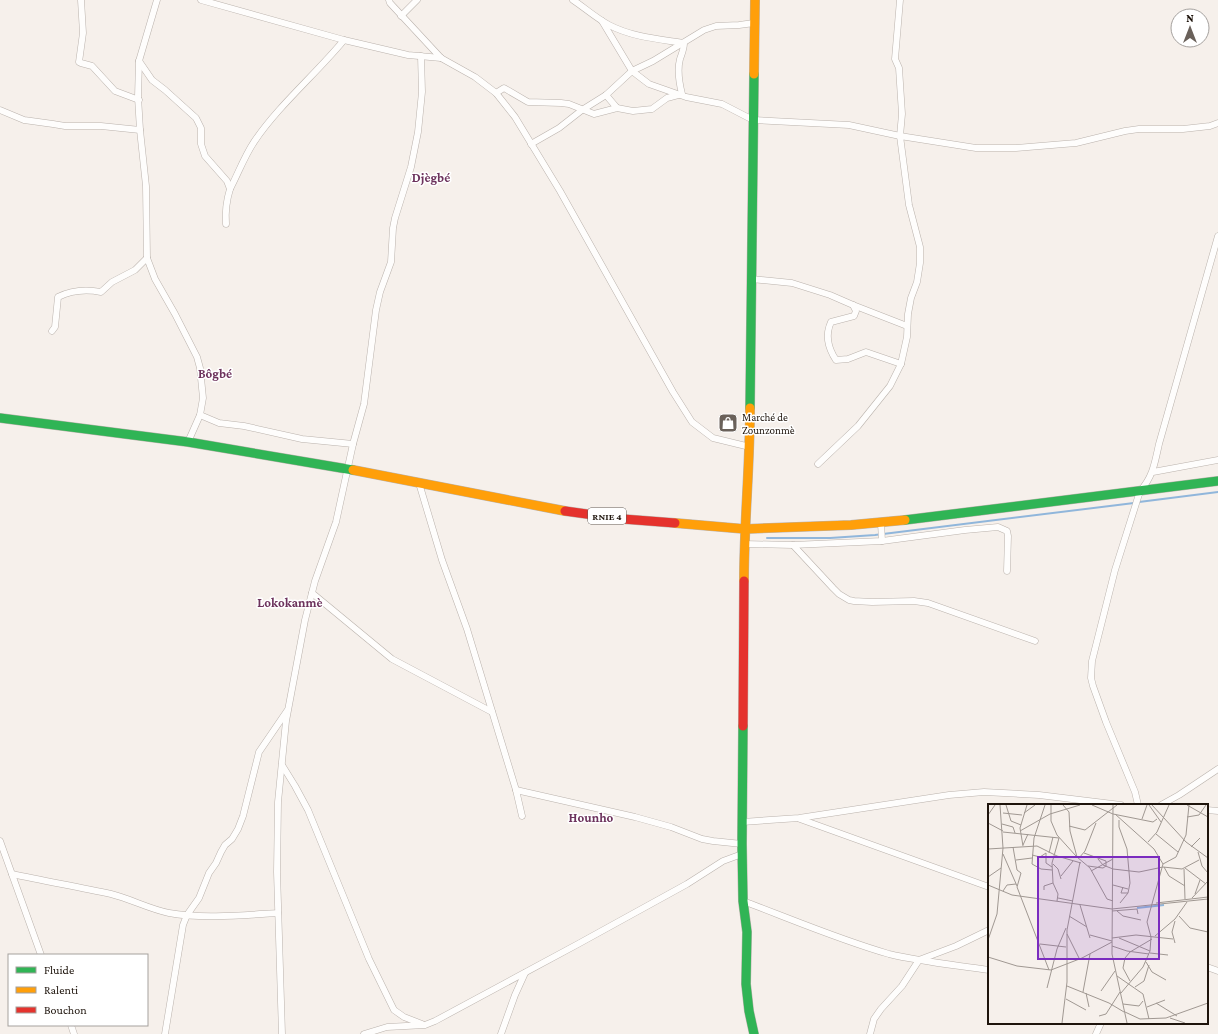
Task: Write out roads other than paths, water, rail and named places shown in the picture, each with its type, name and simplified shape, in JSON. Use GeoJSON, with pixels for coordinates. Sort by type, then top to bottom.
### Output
{"type":"FeatureCollection","features":[{"type":"Feature","properties":{"kind":"main road"},"geometry":{"type":"LineString","coordinates":[[754,1034],[749,1011],[746,984],[747,932],[743,901],[742,822],[744,544],[750,447],[755,0]]}},
{"type":"Feature","properties":{"kind":"main road","name":"RNIE 4"},"geometry":{"type":"LineString","coordinates":[[0,418],[188,442],[347,469],[546,508],[616,518],[745,529],[851,525],[881,527],[986,511],[1218,481]]}},
{"type":"Feature","properties":{"kind":"street"},"geometry":{"type":"LineString","coordinates":[[81,0],[83,33],[79,62],[92,66],[115,91],[138,100]]}},
{"type":"Feature","properties":{"kind":"street"},"geometry":{"type":"LineString","coordinates":[[157,0],[139,61],[138,100],[146,186],[148,258],[150,268],[155,279],[197,357],[200,368],[203,398],[200,415],[188,442]]}},
{"type":"Feature","properties":{"kind":"street"},"geometry":{"type":"LineString","coordinates":[[201,0],[344,40],[421,56],[440,58]]}},
{"type":"Feature","properties":{"kind":"street"},"geometry":{"type":"LineString","coordinates":[[402,16],[417,0]]}},
{"type":"Feature","properties":{"kind":"street"},"geometry":{"type":"LineString","coordinates":[[573,0],[602,21],[621,30],[641,37],[684,43]]}},
{"type":"Feature","properties":{"kind":"street"},"geometry":{"type":"LineString","coordinates":[[818,464],[858,426],[890,386],[901,364],[907,337],[911,298],[918,276],[920,247],[910,205],[900,136],[902,114],[899,68],[895,59],[900,0]]}},
{"type":"Feature","properties":{"kind":"street"},"geometry":{"type":"LineString","coordinates":[[389,1],[440,58],[475,77],[496,93],[515,117],[560,191],[673,392],[692,422],[713,438],[750,447]]}},
{"type":"Feature","properties":{"kind":"street"},"geometry":{"type":"LineString","coordinates":[[602,21],[632,71],[649,84],[678,94],[722,104],[753,120],[849,125],[900,136],[976,148],[1016,148],[1076,143],[1139,129],[1183,129],[1210,126],[1218,123]]}},
{"type":"Feature","properties":{"kind":"street"},"geometry":{"type":"LineString","coordinates":[[531,144],[559,128],[582,110],[606,95],[632,71],[653,61],[704,30],[716,26],[754,23]]}},
{"type":"Feature","properties":{"kind":"street"},"geometry":{"type":"LineString","coordinates":[[226,224],[226,200],[254,142],[276,114],[344,40]]}},
{"type":"Feature","properties":{"kind":"street"},"geometry":{"type":"LineString","coordinates":[[496,93],[504,88],[528,102],[569,104],[594,114],[617,108],[633,111],[652,109],[667,98],[682,94],[679,76],[680,59],[683,52],[684,43]]}},
{"type":"Feature","properties":{"kind":"street"},"geometry":{"type":"LineString","coordinates":[[282,1034],[277,872],[278,810],[288,709],[312,593],[336,522],[347,469],[364,404],[376,310],[380,292],[391,262],[395,218],[410,167],[418,132],[422,92],[421,56]]}},
{"type":"Feature","properties":{"kind":"street"},"geometry":{"type":"LineString","coordinates":[[139,61],[152,80],[196,118],[201,128],[200,144],[205,156],[227,181],[230,189]]}},
{"type":"Feature","properties":{"kind":"street"},"geometry":{"type":"LineString","coordinates":[[606,95],[617,108]]}},
{"type":"Feature","properties":{"kind":"street"},"geometry":{"type":"LineString","coordinates":[[0,110],[24,120],[65,126],[89,125],[140,130]]}},
{"type":"Feature","properties":{"kind":"street"},"geometry":{"type":"LineString","coordinates":[[1138,804],[1135,792],[1103,715],[1093,686],[1091,678],[1092,660],[1115,570],[1140,491],[1147,483],[1152,472],[1218,236]]}},
{"type":"Feature","properties":{"kind":"street"},"geometry":{"type":"LineString","coordinates":[[52,331],[55,327],[58,297],[67,292],[77,290],[101,292],[112,282],[135,270],[148,258]]}},
{"type":"Feature","properties":{"kind":"street"},"geometry":{"type":"LineString","coordinates":[[752,279],[792,283],[830,295],[907,326]]}},
{"type":"Feature","properties":{"kind":"street"},"geometry":{"type":"LineString","coordinates":[[853,305],[856,311],[854,316],[831,322],[828,328],[830,350],[836,360],[848,359],[866,352],[901,364]]}},
{"type":"Feature","properties":{"kind":"street"},"geometry":{"type":"LineString","coordinates":[[200,415],[219,423],[244,426],[302,439],[353,444]]}},
{"type":"Feature","properties":{"kind":"street"},"geometry":{"type":"LineString","coordinates":[[1152,472],[1218,460]]}},
{"type":"Feature","properties":{"kind":"street"},"geometry":{"type":"LineString","coordinates":[[419,483],[442,560],[467,630],[516,790],[522,816]]}},
{"type":"Feature","properties":{"kind":"street"},"geometry":{"type":"LineString","coordinates":[[881,527],[882,539]]}},
{"type":"Feature","properties":{"kind":"street"},"geometry":{"type":"LineString","coordinates":[[744,544],[793,545],[882,539],[998,527],[1007,531],[1007,571]]}},
{"type":"Feature","properties":{"kind":"street"},"geometry":{"type":"LineString","coordinates":[[793,545],[839,594],[849,600],[863,602],[914,601],[928,603],[1035,640]]}},
{"type":"Feature","properties":{"kind":"street"},"geometry":{"type":"LineString","coordinates":[[312,593],[392,659],[492,712]]}},
{"type":"Feature","properties":{"kind":"street"},"geometry":{"type":"LineString","coordinates":[[165,1034],[183,925],[187,915],[199,898],[209,873],[225,845],[232,839],[238,829],[244,816],[259,752],[288,709]]}},
{"type":"Feature","properties":{"kind":"street"},"geometry":{"type":"LineString","coordinates":[[282,765],[298,790],[308,810],[368,959],[394,1010],[414,1022],[425,1025]]}},
{"type":"Feature","properties":{"kind":"street"},"geometry":{"type":"LineString","coordinates":[[1163,804],[1218,769]]}},
{"type":"Feature","properties":{"kind":"street"},"geometry":{"type":"LineString","coordinates":[[516,790],[642,819],[670,827],[702,839],[742,844]]}},
{"type":"Feature","properties":{"kind":"street"},"geometry":{"type":"LineString","coordinates":[[742,822],[799,818],[949,795],[984,792],[1039,795],[1113,804]]}},
{"type":"Feature","properties":{"kind":"street"},"geometry":{"type":"LineString","coordinates":[[1208,810],[1218,811]]}},
{"type":"Feature","properties":{"kind":"street"},"geometry":{"type":"LineString","coordinates":[[799,818],[988,887]]}},
{"type":"Feature","properties":{"kind":"street"},"geometry":{"type":"LineString","coordinates":[[0,841],[41,954]]}},
{"type":"Feature","properties":{"kind":"street"},"geometry":{"type":"LineString","coordinates":[[364,1034],[387,1027],[425,1025],[435,1021],[687,884],[723,861],[742,854]]}},
{"type":"Feature","properties":{"kind":"street"},"geometry":{"type":"LineString","coordinates":[[12,874],[113,895],[149,908],[169,913],[187,915],[226,915],[278,913]]}},
{"type":"Feature","properties":{"kind":"street"},"geometry":{"type":"LineString","coordinates":[[743,901],[890,954],[988,970]]}},
{"type":"Feature","properties":{"kind":"street"},"geometry":{"type":"LineString","coordinates":[[870,1034],[874,1019],[902,986],[920,960],[956,946],[988,930]]}},
{"type":"Feature","properties":{"kind":"street"},"geometry":{"type":"LineString","coordinates":[[1208,967],[1218,971]]}},
{"type":"Feature","properties":{"kind":"street"},"geometry":{"type":"LineString","coordinates":[[500,1034],[514,995],[525,973]]}},
{"type":"Feature","properties":{"kind":"street"},"geometry":{"type":"LineString","coordinates":[[1096,1034],[1101,1024]]}},
{"type":"Feature","properties":{"kind":"waterway"},"geometry":{"type":"LineString","coordinates":[[1139,502],[1218,492]]}},
{"type":"Feature","properties":{"kind":"waterway"},"geometry":{"type":"LineString","coordinates":[[767,538],[830,538],[875,535],[1134,503]]}},
{"type":"Feature","properties":{"kind":"place","name":"Marché de Zounzonmè"},"geometry":{"type":"Point","coordinates":[728,423]}},
{"type":"Feature","properties":{"kind":"district","name":"Djègbé"},"geometry":{"type":"Point","coordinates":[431,177]}},
{"type":"Feature","properties":{"kind":"district","name":"Bôgbé"},"geometry":{"type":"Point","coordinates":[215,373]}},
{"type":"Feature","properties":{"kind":"district","name":"Lokokanmè"},"geometry":{"type":"Point","coordinates":[290,602]}},
{"type":"Feature","properties":{"kind":"district","name":"Hounho"},"geometry":{"type":"Point","coordinates":[591,817]}}]}
